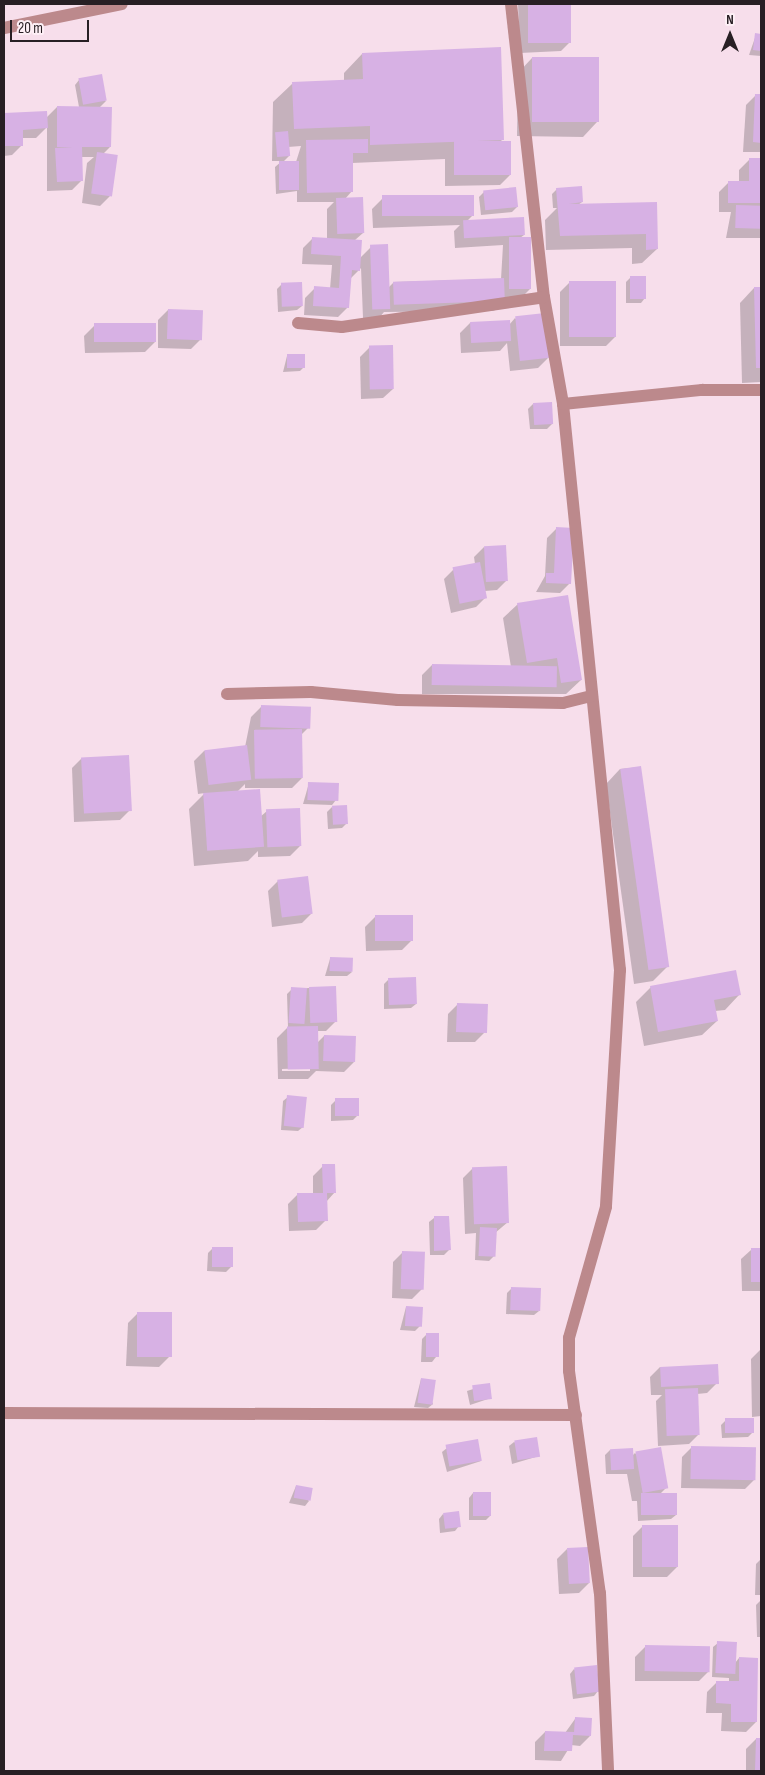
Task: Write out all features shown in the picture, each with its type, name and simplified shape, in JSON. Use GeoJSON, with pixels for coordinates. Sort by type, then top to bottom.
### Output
{"type":"FeatureCollection","features":[{"type":"Feature","properties":{"kind":"street"},"geometry":{"type":"LineString","coordinates":[[4,28],[122,4]]}},
{"type":"Feature","properties":{"kind":"street"},"geometry":{"type":"LineString","coordinates":[[512,4],[544,297],[563,404],[620,970],[606,1207],[570,1338],[576,1415],[600,1593],[608,1771]]}},
{"type":"Feature","properties":{"kind":"street"},"geometry":{"type":"LineString","coordinates":[[298,323],[342,327],[544,297]]}},
{"type":"Feature","properties":{"kind":"street"},"geometry":{"type":"LineString","coordinates":[[563,404],[702,390],[761,390]]}},
{"type":"Feature","properties":{"kind":"street"},"geometry":{"type":"LineString","coordinates":[[227,694],[311,692],[398,700],[563,703],[592,696]]}},
{"type":"Feature","properties":{"kind":"street"},"geometry":{"type":"LineString","coordinates":[[4,1413],[576,1415]]}},
{"type":"Feature","properties":{"kind":"building"},"geometry":{"type":"Polygon","coordinates":[[[528,4],[571,4],[571,43],[528,43],[528,4]]]}},
{"type":"Feature","properties":{"kind":"building"},"geometry":{"type":"Polygon","coordinates":[[[755,33],[761,34],[761,51],[753,50],[755,33]]]}},
{"type":"Feature","properties":{"kind":"building"},"geometry":{"type":"Polygon","coordinates":[[[501,47],[504,140],[370,145],[370,126],[294,129],[292,82],[363,79],[362,53],[501,47]]]}},
{"type":"Feature","properties":{"kind":"building"},"geometry":{"type":"Polygon","coordinates":[[[532,57],[599,57],[599,122],[532,122],[532,57]]]}},
{"type":"Feature","properties":{"kind":"building"},"geometry":{"type":"Polygon","coordinates":[[[102,74],[107,101],[83,105],[78,78],[102,74]]]}},
{"type":"Feature","properties":{"kind":"building"},"geometry":{"type":"Polygon","coordinates":[[[755,94],[761,94],[761,143],[753,142],[755,94]]]}},
{"type":"Feature","properties":{"kind":"building"},"geometry":{"type":"Polygon","coordinates":[[[57,106],[112,107],[111,147],[82,147],[83,181],[57,182],[55,148],[73,147],[57,147],[57,106]]]}},
{"type":"Feature","properties":{"kind":"building"},"geometry":{"type":"Polygon","coordinates":[[[47,111],[48,128],[23,130],[23,146],[4,146],[4,113],[47,111]]]}},
{"type":"Feature","properties":{"kind":"building"},"geometry":{"type":"Polygon","coordinates":[[[288,131],[290,156],[277,157],[275,132],[288,131]]]}},
{"type":"Feature","properties":{"kind":"building"},"geometry":{"type":"Polygon","coordinates":[[[368,139],[368,153],[353,153],[353,192],[307,193],[306,140],[368,139]]]}},
{"type":"Feature","properties":{"kind":"building"},"geometry":{"type":"Polygon","coordinates":[[[454,141],[511,141],[511,175],[454,175],[454,141]]]}},
{"type":"Feature","properties":{"kind":"building"},"geometry":{"type":"Polygon","coordinates":[[[97,152],[118,155],[112,197],[91,194],[97,152]]]}},
{"type":"Feature","properties":{"kind":"building"},"geometry":{"type":"Polygon","coordinates":[[[749,158],[761,158],[761,203],[728,203],[728,181],[749,181],[749,158]]]}},
{"type":"Feature","properties":{"kind":"building"},"geometry":{"type":"Polygon","coordinates":[[[279,161],[299,161],[299,190],[279,190],[279,161]]]}},
{"type":"Feature","properties":{"kind":"building"},"geometry":{"type":"Polygon","coordinates":[[[582,186],[583,202],[569,204],[657,202],[658,249],[646,250],[646,234],[560,236],[556,188],[582,186]]]}},
{"type":"Feature","properties":{"kind":"building"},"geometry":{"type":"Polygon","coordinates":[[[516,187],[518,207],[485,210],[483,190],[516,187]]]}},
{"type":"Feature","properties":{"kind":"building"},"geometry":{"type":"Polygon","coordinates":[[[382,195],[474,195],[474,216],[382,216],[382,195]]]}},
{"type":"Feature","properties":{"kind":"building"},"geometry":{"type":"Polygon","coordinates":[[[363,197],[364,233],[337,234],[336,198],[363,197]]]}},
{"type":"Feature","properties":{"kind":"building"},"geometry":{"type":"Polygon","coordinates":[[[736,205],[761,206],[760,229],[735,228],[736,205]]]}},
{"type":"Feature","properties":{"kind":"building"},"geometry":{"type":"Polygon","coordinates":[[[524,217],[525,235],[464,238],[463,220],[524,217]]]}},
{"type":"Feature","properties":{"kind":"building"},"geometry":{"type":"Polygon","coordinates":[[[312,237],[362,240],[360,271],[352,270],[349,308],[313,306],[314,286],[339,288],[341,256],[311,254],[312,237]]]}},
{"type":"Feature","properties":{"kind":"building"},"geometry":{"type":"Polygon","coordinates":[[[509,237],[531,237],[531,289],[509,289],[509,237]]]}},
{"type":"Feature","properties":{"kind":"building"},"geometry":{"type":"Polygon","coordinates":[[[388,244],[390,309],[372,310],[370,245],[388,244]]]}},
{"type":"Feature","properties":{"kind":"building"},"geometry":{"type":"Polygon","coordinates":[[[630,276],[646,276],[646,299],[630,299],[630,276]]]}},
{"type":"Feature","properties":{"kind":"building"},"geometry":{"type":"Polygon","coordinates":[[[504,278],[505,301],[394,305],[393,282],[504,278]]]}},
{"type":"Feature","properties":{"kind":"building"},"geometry":{"type":"Polygon","coordinates":[[[569,281],[616,281],[616,337],[569,337],[569,281]]]}},
{"type":"Feature","properties":{"kind":"building"},"geometry":{"type":"Polygon","coordinates":[[[302,282],[303,306],[282,307],[281,283],[302,282]]]}},
{"type":"Feature","properties":{"kind":"building"},"geometry":{"type":"Polygon","coordinates":[[[754,287],[761,287],[761,368],[756,368],[754,287]]]}},
{"type":"Feature","properties":{"kind":"building"},"geometry":{"type":"Polygon","coordinates":[[[168,309],[203,310],[202,340],[167,339],[168,309]]]}},
{"type":"Feature","properties":{"kind":"building"},"geometry":{"type":"Polygon","coordinates":[[[545,313],[550,358],[520,361],[515,316],[545,313]]]}},
{"type":"Feature","properties":{"kind":"building"},"geometry":{"type":"Polygon","coordinates":[[[510,320],[511,341],[471,343],[470,322],[510,320]]]}},
{"type":"Feature","properties":{"kind":"building"},"geometry":{"type":"Polygon","coordinates":[[[94,323],[156,323],[156,342],[94,342],[94,323]]]}},
{"type":"Feature","properties":{"kind":"building"},"geometry":{"type":"Polygon","coordinates":[[[369,345],[393,345],[394,389],[370,389],[369,345]]]}},
{"type":"Feature","properties":{"kind":"building"},"geometry":{"type":"Polygon","coordinates":[[[287,354],[305,354],[305,368],[287,368],[287,354]]]}},
{"type":"Feature","properties":{"kind":"building"},"geometry":{"type":"Polygon","coordinates":[[[552,402],[553,424],[534,425],[533,403],[552,402]]]}},
{"type":"Feature","properties":{"kind":"building"},"geometry":{"type":"Polygon","coordinates":[[[556,527],[574,528],[571,584],[546,583],[546,573],[554,573],[556,527]]]}},
{"type":"Feature","properties":{"kind":"building"},"geometry":{"type":"Polygon","coordinates":[[[506,545],[508,581],[486,582],[484,546],[506,545]]]}},
{"type":"Feature","properties":{"kind":"building"},"geometry":{"type":"Polygon","coordinates":[[[480,562],[487,598],[460,604],[453,567],[480,562]]]}},
{"type":"Feature","properties":{"kind":"building"},"geometry":{"type":"Polygon","coordinates":[[[568,595],[582,680],[561,683],[557,658],[527,663],[517,603],[568,595]]]}},
{"type":"Feature","properties":{"kind":"building"},"geometry":{"type":"Polygon","coordinates":[[[432,664],[557,666],[557,687],[432,685],[432,664]]]}},
{"type":"Feature","properties":{"kind":"building"},"geometry":{"type":"Polygon","coordinates":[[[261,705],[311,707],[310,729],[260,727],[261,705]]]}},
{"type":"Feature","properties":{"kind":"building"},"geometry":{"type":"Polygon","coordinates":[[[302,729],[303,778],[255,779],[254,730],[302,729]]]}},
{"type":"Feature","properties":{"kind":"building"},"geometry":{"type":"Polygon","coordinates":[[[247,745],[251,780],[209,785],[204,750],[247,745]]]}},
{"type":"Feature","properties":{"kind":"building"},"geometry":{"type":"Polygon","coordinates":[[[129,755],[132,811],[84,813],[81,758],[129,755]]]}},
{"type":"Feature","properties":{"kind":"building"},"geometry":{"type":"Polygon","coordinates":[[[641,766],[669,967],[648,970],[620,769],[641,766]]]}},
{"type":"Feature","properties":{"kind":"building"},"geometry":{"type":"Polygon","coordinates":[[[308,782],[339,783],[338,801],[307,800],[308,782]]]}},
{"type":"Feature","properties":{"kind":"building"},"geometry":{"type":"Polygon","coordinates":[[[260,789],[264,847],[207,851],[203,793],[260,789]]]}},
{"type":"Feature","properties":{"kind":"building"},"geometry":{"type":"Polygon","coordinates":[[[347,805],[348,824],[333,825],[332,806],[347,805]]]}},
{"type":"Feature","properties":{"kind":"building"},"geometry":{"type":"Polygon","coordinates":[[[300,808],[301,846],[267,847],[266,809],[300,808]]]}},
{"type":"Feature","properties":{"kind":"building"},"geometry":{"type":"Polygon","coordinates":[[[308,876],[313,914],[282,917],[277,880],[308,876]]]}},
{"type":"Feature","properties":{"kind":"building"},"geometry":{"type":"Polygon","coordinates":[[[375,915],[413,915],[413,941],[375,941],[375,915]]]}},
{"type":"Feature","properties":{"kind":"building"},"geometry":{"type":"Polygon","coordinates":[[[330,957],[353,958],[352,972],[330,971],[330,957]]]}},
{"type":"Feature","properties":{"kind":"building"},"geometry":{"type":"Polygon","coordinates":[[[736,970],[741,995],[714,1000],[718,1021],[658,1032],[650,986],[736,970]]]}},
{"type":"Feature","properties":{"kind":"building"},"geometry":{"type":"Polygon","coordinates":[[[416,977],[417,1004],[389,1005],[388,978],[416,977]]]}},
{"type":"Feature","properties":{"kind":"building"},"geometry":{"type":"Polygon","coordinates":[[[336,986],[337,1022],[310,1023],[309,987],[336,986]]]}},
{"type":"Feature","properties":{"kind":"building"},"geometry":{"type":"Polygon","coordinates":[[[291,987],[307,988],[304,1024],[288,1023],[291,987]]]}},
{"type":"Feature","properties":{"kind":"building"},"geometry":{"type":"Polygon","coordinates":[[[457,1003],[488,1004],[487,1033],[456,1032],[457,1003]]]}},
{"type":"Feature","properties":{"kind":"building"},"geometry":{"type":"Polygon","coordinates":[[[318,1026],[319,1069],[288,1070],[287,1027],[318,1026]]]}},
{"type":"Feature","properties":{"kind":"building"},"geometry":{"type":"Polygon","coordinates":[[[324,1035],[356,1036],[355,1062],[323,1061],[324,1035]]]}},
{"type":"Feature","properties":{"kind":"building"},"geometry":{"type":"Polygon","coordinates":[[[287,1095],[307,1097],[304,1128],[284,1126],[287,1095]]]}},
{"type":"Feature","properties":{"kind":"building"},"geometry":{"type":"Polygon","coordinates":[[[335,1098],[359,1098],[359,1116],[335,1116],[335,1098]]]}},
{"type":"Feature","properties":{"kind":"building"},"geometry":{"type":"Polygon","coordinates":[[[322,1164],[335,1164],[336,1193],[327,1193],[328,1221],[298,1222],[297,1193],[323,1193],[322,1164]]]}},
{"type":"Feature","properties":{"kind":"building"},"geometry":{"type":"Polygon","coordinates":[[[507,1166],[509,1223],[474,1224],[472,1167],[507,1166]]]}},
{"type":"Feature","properties":{"kind":"building"},"geometry":{"type":"Polygon","coordinates":[[[434,1216],[449,1216],[451,1250],[434,1251],[434,1216]]]}},
{"type":"Feature","properties":{"kind":"building"},"geometry":{"type":"Polygon","coordinates":[[[480,1227],[497,1228],[495,1257],[478,1256],[480,1227]]]}},
{"type":"Feature","properties":{"kind":"building"},"geometry":{"type":"Polygon","coordinates":[[[212,1247],[233,1247],[233,1267],[212,1267],[212,1247]]]}},
{"type":"Feature","properties":{"kind":"building"},"geometry":{"type":"Polygon","coordinates":[[[751,1248],[761,1248],[761,1282],[751,1282],[751,1248]]]}},
{"type":"Feature","properties":{"kind":"building"},"geometry":{"type":"Polygon","coordinates":[[[402,1251],[425,1252],[424,1290],[401,1289],[402,1251]]]}},
{"type":"Feature","properties":{"kind":"building"},"geometry":{"type":"Polygon","coordinates":[[[511,1287],[541,1288],[540,1311],[510,1310],[511,1287]]]}},
{"type":"Feature","properties":{"kind":"building"},"geometry":{"type":"Polygon","coordinates":[[[406,1306],[423,1307],[422,1327],[405,1326],[406,1306]]]}},
{"type":"Feature","properties":{"kind":"building"},"geometry":{"type":"Polygon","coordinates":[[[137,1312],[172,1312],[172,1357],[137,1357],[137,1312]]]}},
{"type":"Feature","properties":{"kind":"building"},"geometry":{"type":"Polygon","coordinates":[[[426,1333],[439,1333],[439,1357],[426,1357],[426,1333]]]}},
{"type":"Feature","properties":{"kind":"building"},"geometry":{"type":"Polygon","coordinates":[[[718,1364],[719,1384],[661,1387],[660,1367],[718,1364]]]}},
{"type":"Feature","properties":{"kind":"building"},"geometry":{"type":"Polygon","coordinates":[[[421,1378],[436,1380],[432,1405],[418,1403],[421,1378]]]}},
{"type":"Feature","properties":{"kind":"building"},"geometry":{"type":"Polygon","coordinates":[[[490,1383],[492,1399],[474,1401],[472,1385],[490,1383]]]}},
{"type":"Feature","properties":{"kind":"building"},"geometry":{"type":"Polygon","coordinates":[[[698,1388],[700,1435],[667,1436],[665,1389],[698,1388]]]}},
{"type":"Feature","properties":{"kind":"building"},"geometry":{"type":"Polygon","coordinates":[[[725,1418],[754,1418],[754,1433],[725,1433],[725,1418]]]}},
{"type":"Feature","properties":{"kind":"building"},"geometry":{"type":"Polygon","coordinates":[[[537,1437],[540,1457],[517,1460],[514,1441],[537,1437]]]}},
{"type":"Feature","properties":{"kind":"building"},"geometry":{"type":"Polygon","coordinates":[[[478,1439],[482,1461],[449,1466],[446,1445],[478,1439]]]}},
{"type":"Feature","properties":{"kind":"building"},"geometry":{"type":"Polygon","coordinates":[[[691,1446],[756,1447],[755,1480],[690,1479],[691,1446]]]}},
{"type":"Feature","properties":{"kind":"building"},"geometry":{"type":"Polygon","coordinates":[[[661,1447],[668,1488],[643,1493],[635,1452],[661,1447]]]}},
{"type":"Feature","properties":{"kind":"building"},"geometry":{"type":"Polygon","coordinates":[[[633,1448],[634,1469],[611,1470],[610,1449],[633,1448]]]}},
{"type":"Feature","properties":{"kind":"building"},"geometry":{"type":"Polygon","coordinates":[[[296,1485],[313,1488],[310,1501],[294,1498],[296,1485]]]}},
{"type":"Feature","properties":{"kind":"building"},"geometry":{"type":"Polygon","coordinates":[[[473,1492],[491,1492],[491,1516],[473,1516],[473,1492]]]}},
{"type":"Feature","properties":{"kind":"building"},"geometry":{"type":"Polygon","coordinates":[[[641,1493],[677,1493],[677,1515],[641,1515],[641,1493]]]}},
{"type":"Feature","properties":{"kind":"building"},"geometry":{"type":"Polygon","coordinates":[[[459,1511],[461,1527],[445,1529],[443,1513],[459,1511]]]}},
{"type":"Feature","properties":{"kind":"building"},"geometry":{"type":"Polygon","coordinates":[[[642,1525],[678,1525],[678,1567],[642,1567],[642,1525]]]}},
{"type":"Feature","properties":{"kind":"building"},"geometry":{"type":"Polygon","coordinates":[[[588,1547],[590,1583],[569,1584],[567,1548],[588,1547]]]}},
{"type":"Feature","properties":{"kind":"building"},"geometry":{"type":"Polygon","coordinates":[[[717,1641],[737,1642],[735,1674],[715,1673],[717,1641]]]}},
{"type":"Feature","properties":{"kind":"building"},"geometry":{"type":"Polygon","coordinates":[[[645,1645],[710,1646],[710,1672],[645,1671],[645,1645]]]}},
{"type":"Feature","properties":{"kind":"building"},"geometry":{"type":"Polygon","coordinates":[[[739,1657],[758,1658],[757,1722],[731,1722],[731,1704],[716,1703],[716,1681],[739,1681],[739,1657]]]}},
{"type":"Feature","properties":{"kind":"building"},"geometry":{"type":"Polygon","coordinates":[[[597,1665],[600,1692],[577,1694],[574,1667],[597,1665]]]}},
{"type":"Feature","properties":{"kind":"building"},"geometry":{"type":"Polygon","coordinates":[[[575,1717],[592,1718],[591,1736],[573,1735],[572,1751],[544,1751],[545,1731],[574,1732],[575,1717]]]}},
{"type":"Feature","properties":{"kind":"building"},"geometry":{"type":"Polygon","coordinates":[[[756,1738],[761,1738],[761,1771],[755,1771],[756,1738]]]}}]}
